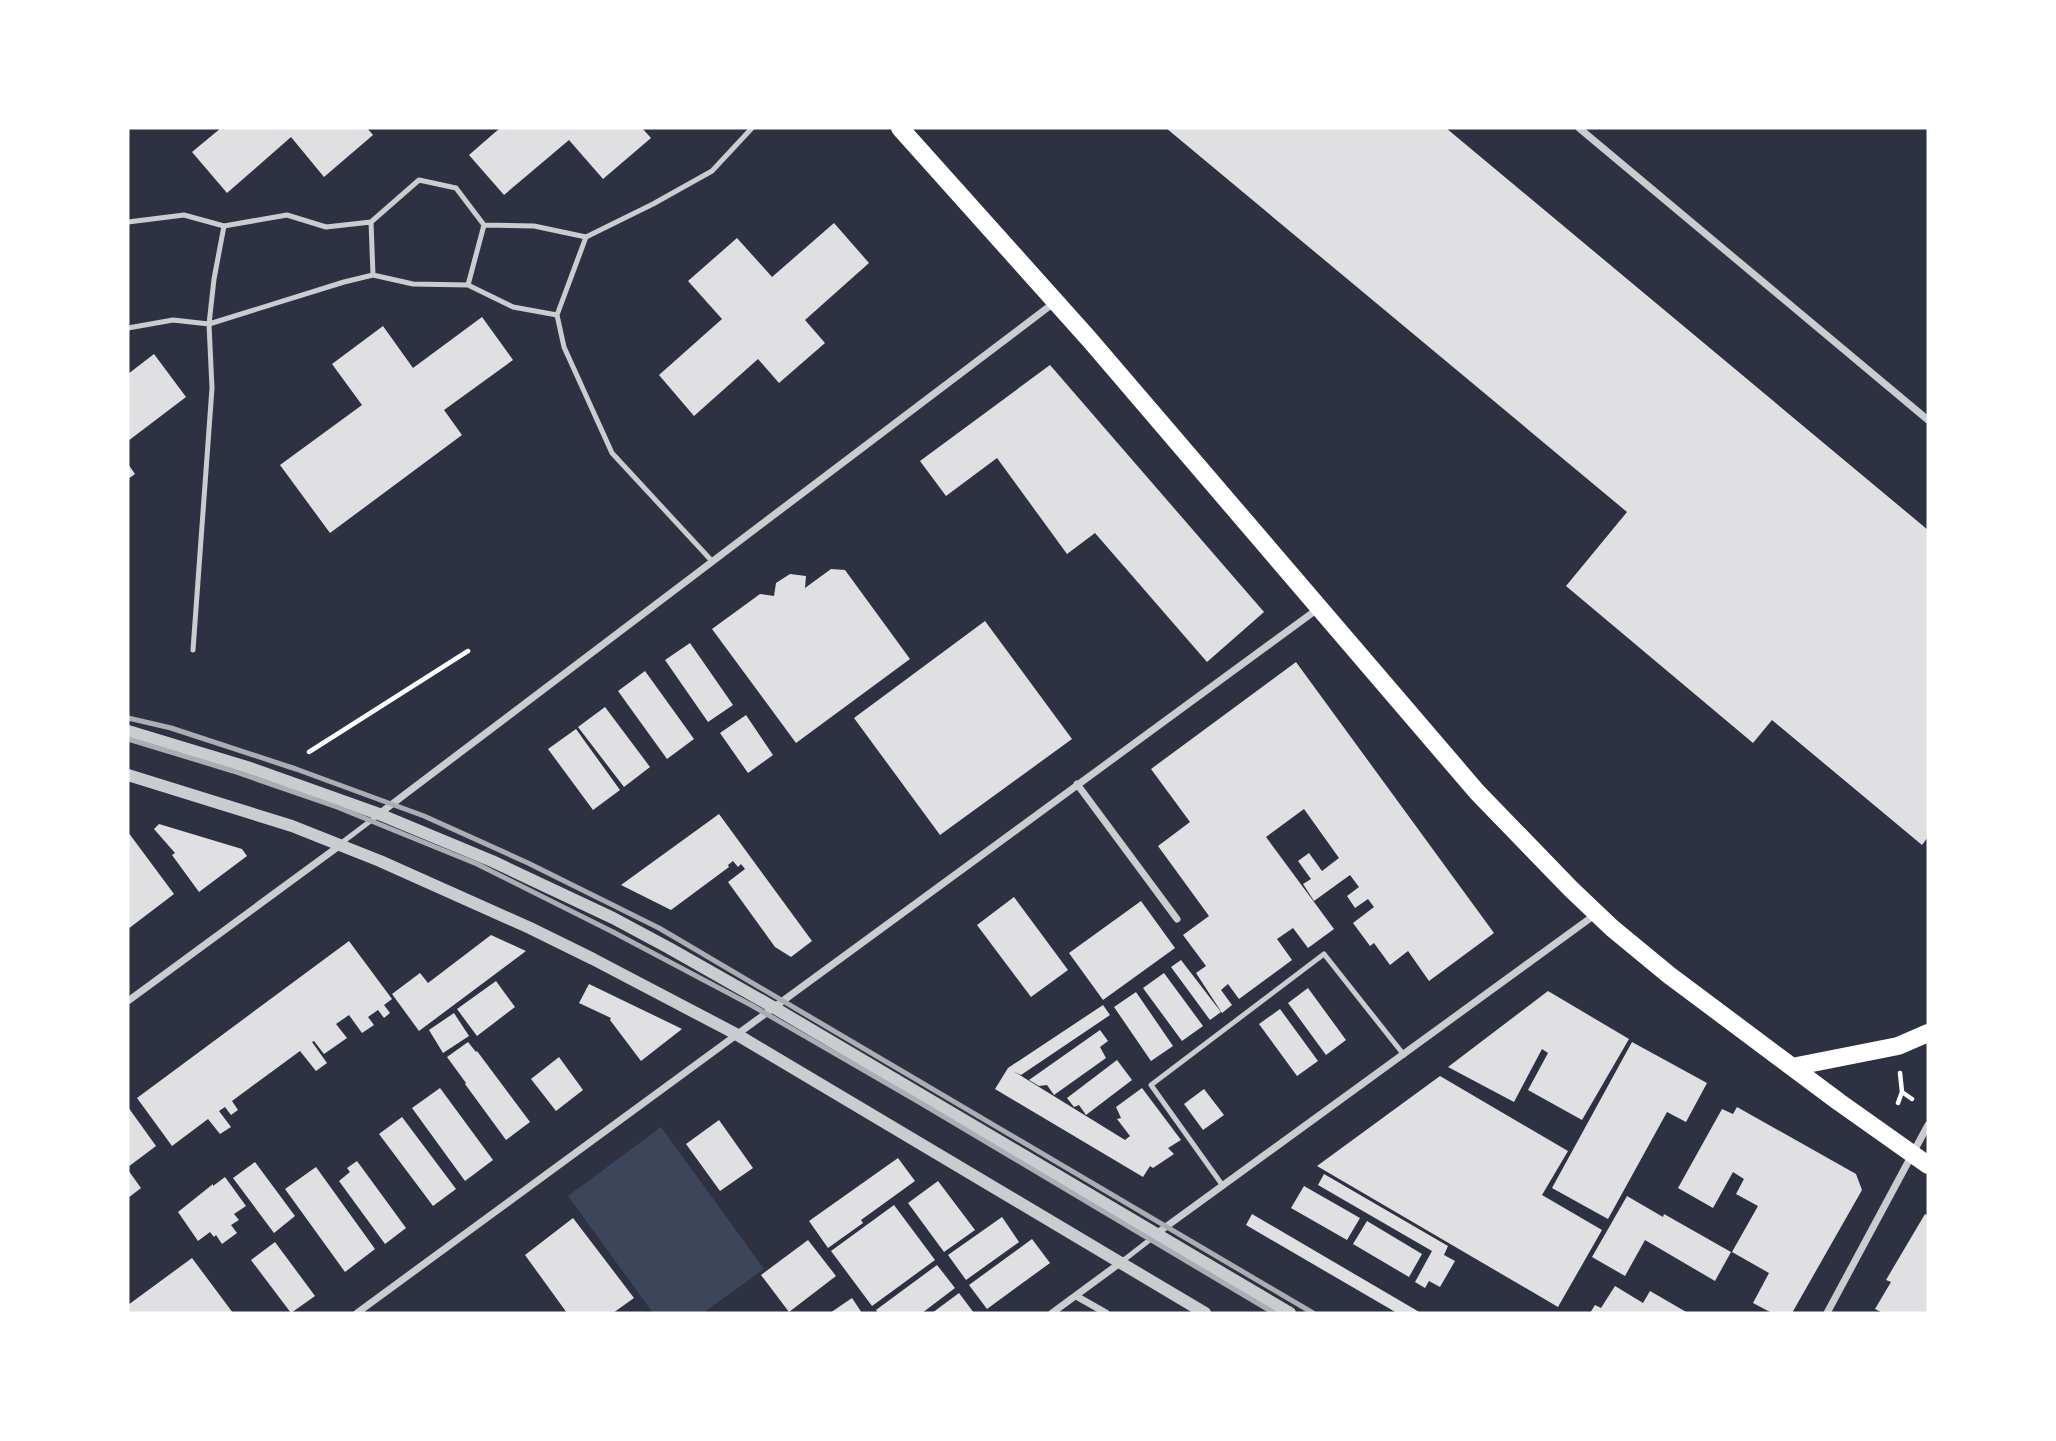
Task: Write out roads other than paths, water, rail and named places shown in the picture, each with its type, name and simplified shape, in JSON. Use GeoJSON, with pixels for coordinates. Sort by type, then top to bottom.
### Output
{"type":"FeatureCollection","features":[{"type":"Feature","properties":{"kind":"main road"},"geometry":{"type":"LineString","coordinates":[[900,128],[1055,302],[1477,792],[1596,914],[1669,975],[1928,1165]]}},
{"type":"Feature","properties":{"kind":"main road"},"geometry":{"type":"LineString","coordinates":[[1792,1067],[1898,1046],[1928,1033]]}},
{"type":"Feature","properties":{"kind":"street"},"geometry":{"type":"LineString","coordinates":[[1579,128],[1928,420]]}},
{"type":"Feature","properties":{"kind":"street"},"geometry":{"type":"LineString","coordinates":[[379,814],[1055,302]]}},
{"type":"Feature","properties":{"kind":"street"},"geometry":{"type":"LineString","coordinates":[[357,1313],[1320,607]]}},
{"type":"Feature","properties":{"kind":"street"},"geometry":{"type":"LineString","coordinates":[[128,731],[247,766],[379,814],[492,861],[601,912],[773,1007],[1290,1313]]}},
{"type":"Feature","properties":{"kind":"street"},"geometry":{"type":"LineString","coordinates":[[128,775],[240,809],[380,861],[530,928],[652,988],[736,1034],[1205,1313]]}},
{"type":"Feature","properties":{"kind":"street"},"geometry":{"type":"LineString","coordinates":[[1077,784],[1177,919]]}},
{"type":"Feature","properties":{"kind":"street"},"geometry":{"type":"LineString","coordinates":[[128,1001],[339,846]]}},
{"type":"Feature","properties":{"kind":"street"},"geometry":{"type":"LineString","coordinates":[[1156,1234],[1596,914]]}},
{"type":"Feature","properties":{"kind":"street"},"geometry":{"type":"LineString","coordinates":[[1827,1313],[1928,1125]]}},
{"type":"Feature","properties":{"kind":"street"},"geometry":{"type":"LineString","coordinates":[[1052,1313],[1120,1263]]}},
{"type":"Feature","properties":{"kind":"street"},"geometry":{"type":"LineString","coordinates":[[1076,1296],[1106,1313]]}},
{"type":"Feature","properties":{"kind":"lane"},"geometry":{"type":"LineString","coordinates":[[484,225],[534,226],[586,237],[712,171],[752,128]]}},
{"type":"Feature","properties":{"kind":"lane"},"geometry":{"type":"LineString","coordinates":[[128,222],[184,215],[224,226],[287,215],[326,226],[371,222],[419,180],[456,188],[484,225]]}},
{"type":"Feature","properties":{"kind":"lane"},"geometry":{"type":"LineString","coordinates":[[371,222],[373,275]]}},
{"type":"Feature","properties":{"kind":"lane"},"geometry":{"type":"LineString","coordinates":[[468,285],[484,225]]}},
{"type":"Feature","properties":{"kind":"lane"},"geometry":{"type":"LineString","coordinates":[[193,650],[212,388],[209,324],[224,226]]}},
{"type":"Feature","properties":{"kind":"lane"},"geometry":{"type":"LineString","coordinates":[[586,237],[557,315],[564,347],[612,453],[711,560]]}},
{"type":"Feature","properties":{"kind":"lane"},"geometry":{"type":"LineString","coordinates":[[128,328],[173,320],[209,324],[373,275],[412,284],[468,285],[513,307],[557,315]]}},
{"type":"Feature","properties":{"kind":"lane"},"geometry":{"type":"LineString","coordinates":[[339,846],[379,814]]}},
{"type":"Feature","properties":{"kind":"lane"},"geometry":{"type":"LineString","coordinates":[[1223,1186],[1151,1084],[1324,954],[1404,1055]]}},
{"type":"Feature","properties":{"kind":"lane"},"geometry":{"type":"LineString","coordinates":[[1120,1263],[1156,1234]]}},
{"type":"Feature","properties":{"kind":"railway"},"geometry":{"type":"LineString","coordinates":[[128,718],[171,728],[296,769],[424,816],[528,863],[659,928],[1313,1313]]}},
{"type":"Feature","properties":{"kind":"railway"},"geometry":{"type":"LineString","coordinates":[[128,739],[337,807],[477,864],[613,932],[751,1005],[1274,1313]]}}]}
